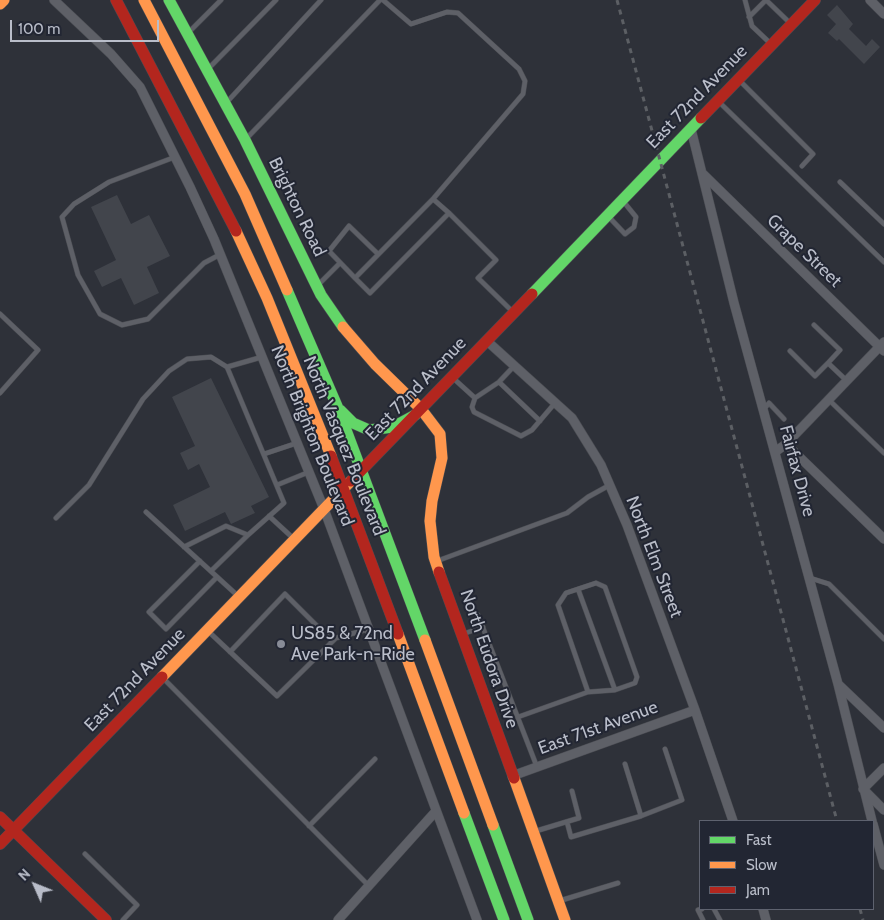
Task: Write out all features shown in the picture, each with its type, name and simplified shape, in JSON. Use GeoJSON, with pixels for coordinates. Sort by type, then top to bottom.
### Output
{"type":"FeatureCollection","features":[{"type":"Feature","properties":{"kind":"main road"},"geometry":{"type":"LineString","coordinates":[[0,4],[4,0]]}},
{"type":"Feature","properties":{"kind":"main road","name":"North Vasquez Boulevard"},"geometry":{"type":"LineString","coordinates":[[116,0],[252,266],[344,488],[504,920]]}},
{"type":"Feature","properties":{"kind":"main road","name":"North Vasquez Boulevard"},"geometry":{"type":"LineString","coordinates":[[144,0],[245,194],[336,406],[362,470],[528,920]]}},
{"type":"Feature","properties":{"kind":"main road","name":"Brighton Road"},"geometry":{"type":"LineString","coordinates":[[169,0],[245,140],[316,287],[349,335],[418,412]]}},
{"type":"Feature","properties":{"kind":"main road","name":"East 72nd Avenue"},"geometry":{"type":"LineString","coordinates":[[0,844],[816,0]]}},
{"type":"Feature","properties":{"kind":"main road"},"geometry":{"type":"LineString","coordinates":[[336,406],[353,423],[368,430],[394,427],[418,412]]}},
{"type":"Feature","properties":{"kind":"main road","name":"North Eudora Drive"},"geometry":{"type":"LineString","coordinates":[[418,412],[436,425],[442,440],[442,458],[432,501],[430,521],[436,561],[532,833],[565,920]]}},
{"type":"Feature","properties":{"kind":"main road"},"geometry":{"type":"LineString","coordinates":[[0,818],[106,920]]}},
{"type":"Feature","properties":{"kind":"street","name":"North Brighton Boulevard"},"geometry":{"type":"LineString","coordinates":[[54,0],[127,70],[140,87],[176,156],[220,254],[324,509],[477,920]]}},
{"type":"Feature","properties":{"kind":"street"},"geometry":{"type":"LineString","coordinates":[[870,0],[884,14]]}},
{"type":"Feature","properties":{"kind":"street","name":"Fairfax Drive"},"geometry":{"type":"LineString","coordinates":[[691,129],[774,452],[838,684],[871,820]]}},
{"type":"Feature","properties":{"kind":"street","name":"Grape Street"},"geometry":{"type":"LineString","coordinates":[[702,174],[882,347]]}},
{"type":"Feature","properties":{"kind":"street","name":"North Elm Street"},"geometry":{"type":"LineString","coordinates":[[487,340],[572,418],[601,465],[608,486],[627,525],[695,710],[733,820]]}},
{"type":"Feature","properties":{"kind":"street"},"geometry":{"type":"LineString","coordinates":[[774,452],[786,444],[882,347]]}},
{"type":"Feature","properties":{"kind":"street"},"geometry":{"type":"LineString","coordinates":[[786,444],[884,539]]}},
{"type":"Feature","properties":{"kind":"street"},"geometry":{"type":"LineString","coordinates":[[838,684],[884,728]]}},
{"type":"Feature","properties":{"kind":"street","name":"East 71st Avenue"},"geometry":{"type":"LineString","coordinates":[[512,776],[695,710]]}},
{"type":"Feature","properties":{"kind":"street"},"geometry":{"type":"LineString","coordinates":[[884,768],[863,789],[884,810]]}},
{"type":"Feature","properties":{"kind":"street"},"geometry":{"type":"LineString","coordinates":[[338,920],[436,811]]}},
{"type":"Feature","properties":{"kind":"street","name":"Fairfax Drive"},"geometry":{"type":"LineString","coordinates":[[874,830],[884,865]]}},
{"type":"Feature","properties":{"kind":"lane"},"geometry":{"type":"LineString","coordinates":[[187,34],[221,0]]}},
{"type":"Feature","properties":{"kind":"lane"},"geometry":{"type":"LineString","coordinates":[[207,70],[276,0]]}},
{"type":"Feature","properties":{"kind":"lane"},"geometry":{"type":"LineString","coordinates":[[226,104],[321,0]]}},
{"type":"Feature","properties":{"kind":"lane"},"geometry":{"type":"LineString","coordinates":[[245,140],[382,0],[410,24],[447,12],[458,13],[519,69],[525,81],[523,94],[433,199],[355,278]]}},
{"type":"Feature","properties":{"kind":"lane"},"geometry":{"type":"LineString","coordinates":[[745,0],[752,26],[772,45]]}},
{"type":"Feature","properties":{"kind":"lane"},"geometry":{"type":"LineString","coordinates":[[750,17],[766,0],[792,24]]}},
{"type":"Feature","properties":{"kind":"lane"},"geometry":{"type":"LineString","coordinates":[[739,80],[813,154],[802,166]]}},
{"type":"Feature","properties":{"kind":"lane"},"geometry":{"type":"LineString","coordinates":[[718,101],[884,262]]}},
{"type":"Feature","properties":{"kind":"lane"},"geometry":{"type":"LineString","coordinates":[[176,156],[109,182],[74,204],[62,217],[78,275],[100,314],[122,325],[148,319],[204,263],[220,254]]}},
{"type":"Feature","properties":{"kind":"lane"},"geometry":{"type":"LineString","coordinates":[[840,182],[884,224]]}},
{"type":"Feature","properties":{"kind":"lane"},"geometry":{"type":"LineString","coordinates":[[433,199],[496,260],[478,278],[514,313]]}},
{"type":"Feature","properties":{"kind":"lane"},"geometry":{"type":"LineString","coordinates":[[607,215],[625,234],[634,227],[636,217],[622,200]]}},
{"type":"Feature","properties":{"kind":"lane"},"geometry":{"type":"LineString","coordinates":[[378,254],[349,226],[329,251],[370,293],[449,213]]}},
{"type":"Feature","properties":{"kind":"lane"},"geometry":{"type":"LineString","coordinates":[[316,287],[340,263]]}},
{"type":"Feature","properties":{"kind":"lane"},"geometry":{"type":"LineString","coordinates":[[0,314],[38,350],[0,393]]}},
{"type":"Feature","properties":{"kind":"lane"},"geometry":{"type":"LineString","coordinates":[[790,351],[815,376],[840,350],[814,325]]}},
{"type":"Feature","properties":{"kind":"lane"},"geometry":{"type":"LineString","coordinates":[[56,518],[89,485],[142,399],[169,371],[187,359],[211,357],[227,367],[284,503],[248,534],[211,571]]}},
{"type":"Feature","properties":{"kind":"lane"},"geometry":{"type":"LineString","coordinates":[[227,367],[262,357]]}},
{"type":"Feature","properties":{"kind":"lane"},"geometry":{"type":"LineString","coordinates":[[828,363],[847,381]]}},
{"type":"Feature","properties":{"kind":"lane"},"geometry":{"type":"LineString","coordinates":[[515,365],[499,382],[475,398],[472,407],[474,412],[521,436],[532,430],[555,402]]}},
{"type":"Feature","properties":{"kind":"lane"},"geometry":{"type":"LineString","coordinates":[[452,377],[475,398]]}},
{"type":"Feature","properties":{"kind":"lane"},"geometry":{"type":"LineString","coordinates":[[499,382],[540,421]]}},
{"type":"Feature","properties":{"kind":"lane"},"geometry":{"type":"LineString","coordinates":[[829,400],[884,453]]}},
{"type":"Feature","properties":{"kind":"lane"},"geometry":{"type":"LineString","coordinates":[[763,410],[769,403],[784,418]]}},
{"type":"Feature","properties":{"kind":"lane"},"geometry":{"type":"LineString","coordinates":[[264,454],[297,443]]}},
{"type":"Feature","properties":{"kind":"lane"},"geometry":{"type":"LineString","coordinates":[[277,485],[309,472]]}},
{"type":"Feature","properties":{"kind":"lane"},"geometry":{"type":"LineString","coordinates":[[436,561],[567,513],[588,497],[608,486]]}},
{"type":"Feature","properties":{"kind":"lane"},"geometry":{"type":"LineString","coordinates":[[146,512],[239,597]]}},
{"type":"Feature","properties":{"kind":"lane"},"geometry":{"type":"LineString","coordinates":[[269,516],[295,539]]}},
{"type":"Feature","properties":{"kind":"lane"},"geometry":{"type":"LineString","coordinates":[[184,547],[226,526],[248,534]]}},
{"type":"Feature","properties":{"kind":"lane"},"geometry":{"type":"LineString","coordinates":[[200,561],[149,612],[166,629],[218,577]]}},
{"type":"Feature","properties":{"kind":"lane"},"geometry":{"type":"LineString","coordinates":[[808,577],[829,584],[884,639]]}},
{"type":"Feature","properties":{"kind":"lane"},"geometry":{"type":"LineString","coordinates":[[518,717],[588,692],[615,690],[635,683],[637,677],[605,587],[596,583],[566,593],[558,604],[588,692]]}},
{"type":"Feature","properties":{"kind":"lane"},"geometry":{"type":"LineString","coordinates":[[578,589],[615,690]]}},
{"type":"Feature","properties":{"kind":"lane"},"geometry":{"type":"LineString","coordinates":[[230,652],[285,594],[332,641]]}},
{"type":"Feature","properties":{"kind":"lane"},"geometry":{"type":"LineString","coordinates":[[478,615],[537,767]]}},
{"type":"Feature","properties":{"kind":"lane"},"geometry":{"type":"LineString","coordinates":[[462,635],[482,627]]}},
{"type":"Feature","properties":{"kind":"lane"},"geometry":{"type":"LineString","coordinates":[[207,630],[277,696],[336,638],[369,629]]}},
{"type":"Feature","properties":{"kind":"lane"},"geometry":{"type":"LineString","coordinates":[[162,677],[369,886]]}},
{"type":"Feature","properties":{"kind":"lane"},"geometry":{"type":"LineString","coordinates":[[567,822],[572,837],[641,816],[682,800],[665,749]]}},
{"type":"Feature","properties":{"kind":"lane"},"geometry":{"type":"LineString","coordinates":[[309,826],[375,759]]}},
{"type":"Feature","properties":{"kind":"lane"},"geometry":{"type":"LineString","coordinates":[[625,764],[641,816]]}},
{"type":"Feature","properties":{"kind":"lane"},"geometry":{"type":"LineString","coordinates":[[532,833],[579,818],[572,791]]}},
{"type":"Feature","properties":{"kind":"lane"},"geometry":{"type":"LineString","coordinates":[[85,854],[137,905],[123,920]]}},
{"type":"Feature","properties":{"kind":"lane"},"geometry":{"type":"LineString","coordinates":[[558,901],[618,883]]}},
{"type":"Feature","properties":{"kind":"building"},"geometry":{"type":"Polygon","coordinates":[[[837,5],[853,24],[849,29],[866,46],[872,39],[880,47],[864,64],[839,39],[837,41],[828,33],[836,24],[827,15],[837,5]]]}},
{"type":"Feature","properties":{"kind":"building"},"geometry":{"type":"Polygon","coordinates":[[[117,195],[131,224],[149,215],[170,256],[147,267],[159,293],[134,305],[121,278],[102,287],[94,271],[116,260],[91,207],[117,195]]]}},
{"type":"Feature","properties":{"kind":"building"},"geometry":{"type":"Polygon","coordinates":[[[211,378],[269,497],[251,506],[255,513],[231,524],[225,512],[185,531],[173,505],[210,487],[199,464],[188,470],[180,453],[195,446],[172,397],[211,378]]]}},
{"type":"Feature","properties":{"kind":"railway"},"geometry":{"type":"LineString","coordinates":[[617,0],[837,820]]}},
{"type":"Feature","properties":{"kind":"railway"},"geometry":{"type":"LineString","coordinates":[[860,910],[863,920]]}},
{"type":"Feature","properties":{"kind":"traffic: fast"},"geometry":{"type":"LineString","coordinates":[[169,0],[245,140],[321,295],[343,327]]}},
{"type":"Feature","properties":{"kind":"traffic: fast"},"geometry":{"type":"LineString","coordinates":[[532,294],[701,118]]}},
{"type":"Feature","properties":{"kind":"traffic: fast"},"geometry":{"type":"LineString","coordinates":[[287,290],[337,406],[425,640]]}},
{"type":"Feature","properties":{"kind":"traffic: fast"},"geometry":{"type":"LineString","coordinates":[[340,410],[353,423],[369,430],[393,427],[415,415]]}},
{"type":"Feature","properties":{"kind":"traffic: fast"},"geometry":{"type":"LineString","coordinates":[[464,813],[504,920]]}},
{"type":"Feature","properties":{"kind":"traffic: fast"},"geometry":{"type":"LineString","coordinates":[[493,825],[528,920]]}},
{"type":"Feature","properties":{"kind":"traffic: slow"},"geometry":{"type":"LineString","coordinates":[[0,4],[4,0]]}},
{"type":"Feature","properties":{"kind":"traffic: slow"},"geometry":{"type":"LineString","coordinates":[[144,0],[245,194],[287,290]]}},
{"type":"Feature","properties":{"kind":"traffic: slow"},"geometry":{"type":"LineString","coordinates":[[236,231],[267,298],[331,456]]}},
{"type":"Feature","properties":{"kind":"traffic: slow"},"geometry":{"type":"LineString","coordinates":[[343,327],[375,364],[421,409],[440,434],[442,458],[432,501],[430,521],[434,557],[439,572]]}},
{"type":"Feature","properties":{"kind":"traffic: slow"},"geometry":{"type":"LineString","coordinates":[[162,677],[351,481]]}},
{"type":"Feature","properties":{"kind":"traffic: slow"},"geometry":{"type":"LineString","coordinates":[[398,634],[464,813]]}},
{"type":"Feature","properties":{"kind":"traffic: slow"},"geometry":{"type":"LineString","coordinates":[[425,640],[493,825]]}},
{"type":"Feature","properties":{"kind":"traffic: slow"},"geometry":{"type":"LineString","coordinates":[[514,778],[565,920]]}},
{"type":"Feature","properties":{"kind":"traffic: jam"},"geometry":{"type":"LineString","coordinates":[[116,0],[236,231]]}},
{"type":"Feature","properties":{"kind":"traffic: jam"},"geometry":{"type":"LineString","coordinates":[[701,118],[815,0]]}},
{"type":"Feature","properties":{"kind":"traffic: jam"},"geometry":{"type":"LineString","coordinates":[[351,481],[532,294]]}},
{"type":"Feature","properties":{"kind":"traffic: jam"},"geometry":{"type":"LineString","coordinates":[[331,456],[398,634]]}},
{"type":"Feature","properties":{"kind":"traffic: jam"},"geometry":{"type":"LineString","coordinates":[[439,572],[514,778]]}},
{"type":"Feature","properties":{"kind":"traffic: jam"},"geometry":{"type":"LineString","coordinates":[[0,844],[162,677]]}},
{"type":"Feature","properties":{"kind":"traffic: jam"},"geometry":{"type":"LineString","coordinates":[[0,817],[106,920]]}},
{"type":"Feature","properties":{"kind":"place","name":"US85 & 72nd Ave Park-n-Ride"},"geometry":{"type":"Point","coordinates":[281,644]}}]}
